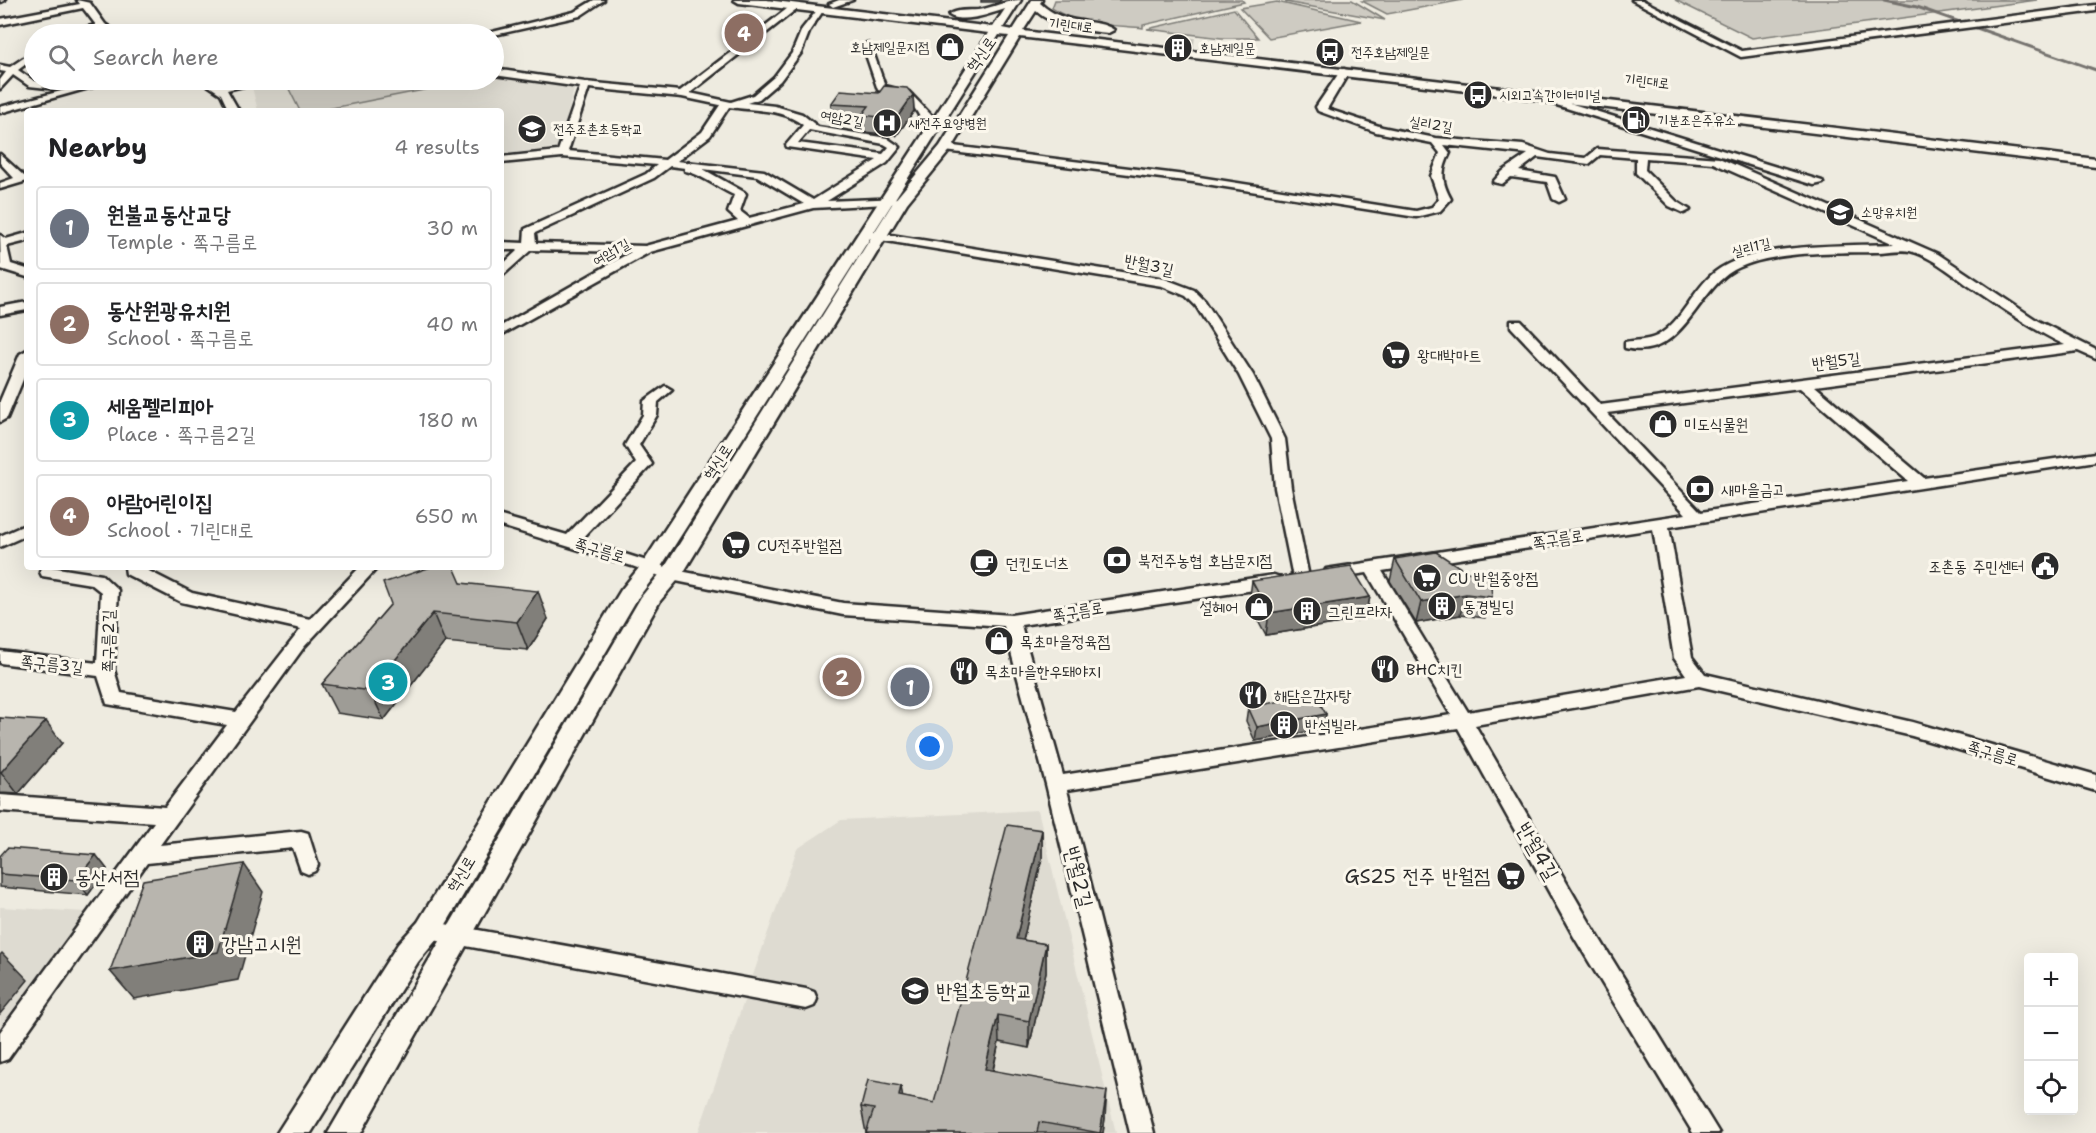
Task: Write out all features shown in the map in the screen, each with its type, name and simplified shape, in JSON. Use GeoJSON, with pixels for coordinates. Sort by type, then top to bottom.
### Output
{"type":"FeatureCollection","features":[{"type":"Feature","properties":{"kind":"street"},"geometry":{"type":"LineString","coordinates":[[504,30],[577,14],[600,0]]}},
{"type":"Feature","properties":{"kind":"street","name":"기린대로"},"geometry":{"type":"LineString","coordinates":[[739,0],[833,4],[1008,28],[1104,44],[2096,163]]}},
{"type":"Feature","properties":{"kind":"street"},"geometry":{"type":"LineString","coordinates":[[833,4],[849,0]]}},
{"type":"Feature","properties":{"kind":"street"},"geometry":{"type":"LineString","coordinates":[[1636,0],[1741,54],[2096,8]]}},
{"type":"Feature","properties":{"kind":"street"},"geometry":{"type":"LineString","coordinates":[[0,22],[84,2],[100,24]]}},
{"type":"Feature","properties":{"kind":"street"},"geometry":{"type":"LineString","coordinates":[[986,49],[969,35],[940,26],[942,19],[982,13],[1015,2]]}},
{"type":"Feature","properties":{"kind":"street","name":"혁신로"},"geometry":{"type":"LineString","coordinates":[[894,200],[945,148],[1001,55],[1015,2]]}},
{"type":"Feature","properties":{"kind":"street"},"geometry":{"type":"LineString","coordinates":[[1036,2],[1041,11],[1059,21],[1123,35]]}},
{"type":"Feature","properties":{"kind":"street","name":"혁신로"},"geometry":{"type":"LineString","coordinates":[[293,1133],[408,953],[428,930],[629,595],[660,572],[872,236],[934,128],[986,49],[1036,2]]}},
{"type":"Feature","properties":{"kind":"street"},"geometry":{"type":"LineString","coordinates":[[504,73],[615,87],[619,94],[630,97],[654,98],[679,93],[799,3]]}},
{"type":"Feature","properties":{"kind":"street","name":"기린대로"},"geometry":{"type":"LineString","coordinates":[[799,3],[822,10],[942,19]]}},
{"type":"Feature","properties":{"kind":"street"},"geometry":{"type":"LineString","coordinates":[[530,245],[529,231],[655,172],[706,134],[728,105],[756,97],[777,79],[796,53],[806,29],[822,10]]}},
{"type":"Feature","properties":{"kind":"street","name":"기린대로"},"geometry":{"type":"LineString","coordinates":[[1008,28],[1123,35],[1172,41]]}},
{"type":"Feature","properties":{"kind":"street"},"geometry":{"type":"LineString","coordinates":[[1001,55],[1024,48],[1104,44]]}},
{"type":"Feature","properties":{"kind":"street","name":"기린대로"},"geometry":{"type":"LineString","coordinates":[[1194,44],[1774,111]]}},
{"type":"Feature","properties":{"kind":"street"},"geometry":{"type":"LineString","coordinates":[[867,46],[880,88],[906,94],[929,119],[930,128],[934,128]]}},
{"type":"Feature","properties":{"kind":"street"},"geometry":{"type":"LineString","coordinates":[[1,85],[15,67],[24,61]]}},
{"type":"Feature","properties":{"kind":"street"},"geometry":{"type":"LineString","coordinates":[[0,68],[13,71],[24,79]]}},
{"type":"Feature","properties":{"kind":"street","name":"실리2길"},"geometry":{"type":"LineString","coordinates":[[1344,72],[1321,107],[1323,111],[1380,130],[1435,141],[1523,148],[1548,157],[1589,161],[1597,152],[1641,156],[1718,157]]}},
{"type":"Feature","properties":{"kind":"street"},"geometry":{"type":"LineString","coordinates":[[562,154],[585,85]]}},
{"type":"Feature","properties":{"kind":"street"},"geometry":{"type":"LineString","coordinates":[[0,110],[75,90]]}},
{"type":"Feature","properties":{"kind":"street"},"geometry":{"type":"LineString","coordinates":[[223,90],[232,101],[233,108]]}},
{"type":"Feature","properties":{"kind":"street","name":"여암2길"},"geometry":{"type":"LineString","coordinates":[[679,93],[728,105],[772,108],[798,116],[815,130],[887,141],[895,147],[884,160]]}},
{"type":"Feature","properties":{"kind":"street","name":"실리1길"},"geometry":{"type":"LineString","coordinates":[[1538,96],[1718,157],[1818,183]]}},
{"type":"Feature","properties":{"kind":"street"},"geometry":{"type":"LineString","coordinates":[[808,125],[791,145],[884,160]]}},
{"type":"Feature","properties":{"kind":"street"},"geometry":{"type":"LineString","coordinates":[[945,148],[1193,179],[1416,214],[1436,209],[1445,199],[1435,182],[1436,171],[1445,153],[1435,141]]}},
{"type":"Feature","properties":{"kind":"street"},"geometry":{"type":"LineString","coordinates":[[1498,182],[1537,152]]}},
{"type":"Feature","properties":{"kind":"street"},"geometry":{"type":"LineString","coordinates":[[504,160],[562,154],[668,162],[760,173],[813,205]]}},
{"type":"Feature","properties":{"kind":"street"},"geometry":{"type":"LineString","coordinates":[[1641,156],[1641,171],[1693,221]]}},
{"type":"Feature","properties":{"kind":"street"},"geometry":{"type":"LineString","coordinates":[[0,157],[24,179]]}},
{"type":"Feature","properties":{"kind":"street","name":"실리1길"},"geometry":{"type":"LineString","coordinates":[[1718,157],[1934,257],[2033,324],[2096,355]]}},
{"type":"Feature","properties":{"kind":"street","name":"여암1길"},"geometry":{"type":"LineString","coordinates":[[813,205],[884,160]]}},
{"type":"Feature","properties":{"kind":"street"},"geometry":{"type":"LineString","coordinates":[[655,172],[694,168],[712,181],[740,194],[734,212],[746,222]]}},
{"type":"Feature","properties":{"kind":"street"},"geometry":{"type":"LineString","coordinates":[[1507,173],[1551,179],[1559,199]]}},
{"type":"Feature","properties":{"kind":"street"},"geometry":{"type":"LineString","coordinates":[[0,186],[24,179]]}},
{"type":"Feature","properties":{"kind":"street","name":"여암1길"},"geometry":{"type":"LineString","coordinates":[[504,329],[646,249],[813,205],[894,200]]}},
{"type":"Feature","properties":{"kind":"street"},"geometry":{"type":"LineString","coordinates":[[1673,204],[1684,210]]}},
{"type":"Feature","properties":{"kind":"street","name":"혁신로"},"geometry":{"type":"LineString","coordinates":[[344,1133],[652,597],[660,572],[872,236]]}},
{"type":"Feature","properties":{"kind":"street","name":"반월3길"},"geometry":{"type":"LineString","coordinates":[[872,236],[1165,283],[1190,293],[1201,304],[1246,375],[1278,439],[1283,488],[1301,577]]}},
{"type":"Feature","properties":{"kind":"street"},"geometry":{"type":"LineString","coordinates":[[24,238],[0,242],[3,267],[24,272]]}},
{"type":"Feature","properties":{"kind":"street"},"geometry":{"type":"LineString","coordinates":[[504,270],[530,245]]}},
{"type":"Feature","properties":{"kind":"street"},"geometry":{"type":"LineString","coordinates":[[504,246],[646,249]]}},
{"type":"Feature","properties":{"kind":"street","name":"실리1길"},"geometry":{"type":"LineString","coordinates":[[1630,345],[1660,340],[1679,324],[1702,291],[1730,267],[1768,256],[1911,247]]}},
{"type":"Feature","properties":{"kind":"street"},"geometry":{"type":"LineString","coordinates":[[0,311],[24,307]]}},
{"type":"Feature","properties":{"kind":"street"},"geometry":{"type":"LineString","coordinates":[[1516,324],[1698,518]]}},
{"type":"Feature","properties":{"kind":"street","name":"반월5길"},"geometry":{"type":"LineString","coordinates":[[1596,410],[2081,347]]}},
{"type":"Feature","properties":{"kind":"street"},"geometry":{"type":"LineString","coordinates":[[0,418],[4,399],[24,360]]}},
{"type":"Feature","properties":{"kind":"street"},"geometry":{"type":"LineString","coordinates":[[1803,383],[1921,484]]}},
{"type":"Feature","properties":{"kind":"street"},"geometry":{"type":"LineString","coordinates":[[572,541],[644,464],[632,445],[650,415],[651,401],[665,390]]}},
{"type":"Feature","properties":{"kind":"street","name":"쪽구름로"},"geometry":{"type":"LineString","coordinates":[[504,522],[572,541],[660,572],[843,609],[1011,621],[2096,458]]}},
{"type":"Feature","properties":{"kind":"street"},"geometry":{"type":"LineString","coordinates":[[1056,784],[1463,720],[1699,679],[1683,658],[1660,522]]}},
{"type":"Feature","properties":{"kind":"street"},"geometry":{"type":"LineString","coordinates":[[0,543],[24,531]]}},
{"type":"Feature","properties":{"kind":"street","name":"반월4길"},"geometry":{"type":"LineString","coordinates":[[1371,567],[1424,651],[1582,930],[1707,1133]]}},
{"type":"Feature","properties":{"kind":"street"},"geometry":{"type":"LineString","coordinates":[[132,570],[187,598],[313,626]]}},
{"type":"Feature","properties":{"kind":"street"},"geometry":{"type":"LineString","coordinates":[[0,1051],[241,720],[313,626],[367,570]]}},
{"type":"Feature","properties":{"kind":"street","name":"쪽구름2길"},"geometry":{"type":"LineString","coordinates":[[48,572],[96,579],[110,590],[105,670],[114,699],[241,720]]}},
{"type":"Feature","properties":{"kind":"street","name":"반월2길"},"geometry":{"type":"LineString","coordinates":[[1011,621],[1056,784],[1142,1133]]}},
{"type":"Feature","properties":{"kind":"street","name":"쪽구름3길"},"geometry":{"type":"LineString","coordinates":[[0,657],[105,670]]}},
{"type":"Feature","properties":{"kind":"street","name":"쪽구름로"},"geometry":{"type":"LineString","coordinates":[[1699,679],[1911,729],[2096,783]]}},
{"type":"Feature","properties":{"kind":"street"},"geometry":{"type":"LineString","coordinates":[[0,803],[170,815]]}},
{"type":"Feature","properties":{"kind":"street"},"geometry":{"type":"LineString","coordinates":[[142,855],[301,839],[309,866]]}},
{"type":"Feature","properties":{"kind":"street"},"geometry":{"type":"LineString","coordinates":[[428,930],[457,933],[806,999]]}},
{"type":"Feature","properties":{"kind":"shaded area"},"geometry":{"type":"Polygon","coordinates":[[[1055,0],[1242,0],[1244,2],[1143,25],[1143,28],[1096,24],[1073,18],[1052,8],[1055,0]]]}},
{"type":"Feature","properties":{"kind":"shaded area"},"geometry":{"type":"Polygon","coordinates":[[[1352,0],[1385,20],[1285,2],[1352,0]]]}},
{"type":"Feature","properties":{"kind":"shaded area"},"geometry":{"type":"Polygon","coordinates":[[[1463,0],[1387,14],[1362,1],[1463,0]]]}},
{"type":"Feature","properties":{"kind":"shaded area"},"geometry":{"type":"Polygon","coordinates":[[[1675,0],[2037,0],[1752,38],[1675,0]]]}},
{"type":"Feature","properties":{"kind":"shaded area"},"geometry":{"type":"Polygon","coordinates":[[[1277,2],[1361,21],[1269,38],[1240,8],[1277,2]]]}},
{"type":"Feature","properties":{"kind":"shaded area"},"geometry":{"type":"Polygon","coordinates":[[[1234,9],[1258,38],[1222,38],[1147,29],[1234,9]]]}},
{"type":"Feature","properties":{"kind":"shaded area","name":"전주조촌초등학교"},"geometry":{"type":"Polygon","coordinates":[[[504,75],[575,86],[559,147],[504,155],[504,108],[257,108],[253,90],[504,90],[504,75]]]}},
{"type":"Feature","properties":{"kind":"shaded area"},"geometry":{"type":"Polygon","coordinates":[[[290,90],[424,90],[332,108],[298,108],[290,90]]]}},
{"type":"Feature","properties":{"kind":"shaded area","name":"반월초등학교"},"geometry":{"type":"Polygon","coordinates":[[[1038,810],[1116,1133],[698,1133],[797,849],[841,820],[1038,810]]]}},
{"type":"Feature","properties":{"kind":"shaded area"},"geometry":{"type":"Polygon","coordinates":[[[0,907],[86,912],[0,1027],[0,907]]]}},
{"type":"Feature","properties":{"kind":"building"},"geometry":{"type":"Polygon","coordinates":[[[884,86],[907,88],[913,95],[896,119],[862,115],[869,106],[831,104],[841,90],[879,93],[884,86]]]}},
{"type":"Feature","properties":{"kind":"building"},"geometry":{"type":"Polygon","coordinates":[[[1436,552],[1467,572],[1490,575],[1492,597],[1466,594],[1421,602],[1395,559],[1436,552]]]}},
{"type":"Feature","properties":{"kind":"building"},"geometry":{"type":"Polygon","coordinates":[[[1351,566],[1370,597],[1269,613],[1252,581],[1351,566]]]}},
{"type":"Feature","properties":{"kind":"building"},"geometry":{"type":"Polygon","coordinates":[[[422,570],[455,570],[461,583],[538,591],[517,622],[433,613],[370,691],[322,684],[391,604],[383,583],[422,570]]]}},
{"type":"Feature","properties":{"kind":"building"},"geometry":{"type":"Polygon","coordinates":[[[1315,695],[1326,714],[1257,727],[1248,707],[1315,695]]]}},
{"type":"Feature","properties":{"kind":"building"},"geometry":{"type":"Polygon","coordinates":[[[0,718],[46,721],[1,772],[0,772],[0,718]]]}},
{"type":"Feature","properties":{"kind":"building","name":"반월초등학교"},"geometry":{"type":"Polygon","coordinates":[[[1007,825],[1042,830],[1016,939],[1046,944],[1029,1021],[998,1015],[985,1069],[1107,1091],[1100,1133],[1039,1122],[1037,1133],[866,1133],[874,1109],[861,1107],[868,1080],[901,1086],[899,1096],[934,1103],[1007,825]]]}},
{"type":"Feature","properties":{"kind":"building"},"geometry":{"type":"Polygon","coordinates":[[[7,848],[96,855],[76,880],[0,874],[0,856],[7,848]]]}},
{"type":"Feature","properties":{"kind":"building"},"geometry":{"type":"Polygon","coordinates":[[[244,864],[218,952],[110,971],[143,880],[244,864]]]}},
{"type":"Feature","properties":{"kind":"waterway"},"geometry":{"type":"LineString","coordinates":[[1884,0],[1917,7],[2096,70]]}},
{"type":"Feature","properties":{"kind":"tunnel"},"geometry":{"type":"LineString","coordinates":[[1172,41],[1194,44]]}},
{"type":"Feature","properties":{"kind":"place","name":"아람어린이집"},"geometry":{"type":"Point","coordinates":[744,33]}},
{"type":"Feature","properties":{"kind":"place","name":"호남제일문지점"},"geometry":{"type":"Point","coordinates":[950,47]}},
{"type":"Feature","properties":{"kind":"place","name":"호남제일문"},"geometry":{"type":"Point","coordinates":[1178,48]}},
{"type":"Feature","properties":{"kind":"place","name":"전주호남제일문"},"geometry":{"type":"Point","coordinates":[1330,52]}},
{"type":"Feature","properties":{"kind":"place","name":"시외고속간이터미널"},"geometry":{"type":"Point","coordinates":[1478,95]}},
{"type":"Feature","properties":{"kind":"place","name":"기분조은주유소"},"geometry":{"type":"Point","coordinates":[1636,120]}},
{"type":"Feature","properties":{"kind":"place","name":"새전주요양병원"},"geometry":{"type":"Point","coordinates":[887,123]}},
{"type":"Feature","properties":{"kind":"place","name":"전주조촌초등학교"},"geometry":{"type":"Point","coordinates":[532,129]}},
{"type":"Feature","properties":{"kind":"place","name":"소망유치원"},"geometry":{"type":"Point","coordinates":[1840,212]}},
{"type":"Feature","properties":{"kind":"place","name":"왕대박마트"},"geometry":{"type":"Point","coordinates":[1396,355]}},
{"type":"Feature","properties":{"kind":"place","name":"미도식물원"},"geometry":{"type":"Point","coordinates":[1663,424]}},
{"type":"Feature","properties":{"kind":"place","name":"새마을금고"},"geometry":{"type":"Point","coordinates":[1700,489]}},
{"type":"Feature","properties":{"kind":"place","name":"CU전주반월점"},"geometry":{"type":"Point","coordinates":[736,545]}},
{"type":"Feature","properties":{"kind":"place","name":"북전주농협 호남문지점"},"geometry":{"type":"Point","coordinates":[1117,560]}},
{"type":"Feature","properties":{"kind":"place","name":"던킨도너츠"},"geometry":{"type":"Point","coordinates":[984,563]}},
{"type":"Feature","properties":{"kind":"place","name":"조촌동 주민센터"},"geometry":{"type":"Point","coordinates":[2045,566]}},
{"type":"Feature","properties":{"kind":"place","name":"CU 반월중앙점"},"geometry":{"type":"Point","coordinates":[1427,578]}},
{"type":"Feature","properties":{"kind":"place","name":"동경빌딩"},"geometry":{"type":"Point","coordinates":[1442,606]}},
{"type":"Feature","properties":{"kind":"place","name":"설헤어"},"geometry":{"type":"Point","coordinates":[1259,607]}},
{"type":"Feature","properties":{"kind":"place","name":"그린프라자"},"geometry":{"type":"Point","coordinates":[1307,611]}},
{"type":"Feature","properties":{"kind":"place","name":"목초마을정육점"},"geometry":{"type":"Point","coordinates":[999,641]}},
{"type":"Feature","properties":{"kind":"place","name":"BHC치킨"},"geometry":{"type":"Point","coordinates":[1385,669]}},
{"type":"Feature","properties":{"kind":"place","name":"목초마을한우돼야지"},"geometry":{"type":"Point","coordinates":[964,671]}},
{"type":"Feature","properties":{"kind":"place","name":"동산원광유치원"},"geometry":{"type":"Point","coordinates":[842,677]}},
{"type":"Feature","properties":{"kind":"place","name":"세움펠리피아"},"geometry":{"type":"Point","coordinates":[388,682]}},
{"type":"Feature","properties":{"kind":"place","name":"원불교동산교당"},"geometry":{"type":"Point","coordinates":[910,687]}},
{"type":"Feature","properties":{"kind":"place","name":"해담은감자탕"},"geometry":{"type":"Point","coordinates":[1253,695]}},
{"type":"Feature","properties":{"kind":"place","name":"반석빌라"},"geometry":{"type":"Point","coordinates":[1284,725]}},
{"type":"Feature","properties":{"kind":"place","name":"GS25 전주 반월점"},"geometry":{"type":"Point","coordinates":[1511,876]}},
{"type":"Feature","properties":{"kind":"place","name":"동산서점"},"geometry":{"type":"Point","coordinates":[54,877]}},
{"type":"Feature","properties":{"kind":"place","name":"강남고시원"},"geometry":{"type":"Point","coordinates":[200,944]}},
{"type":"Feature","properties":{"kind":"place","name":"반월초등학교"},"geometry":{"type":"Point","coordinates":[915,991]}}]}
